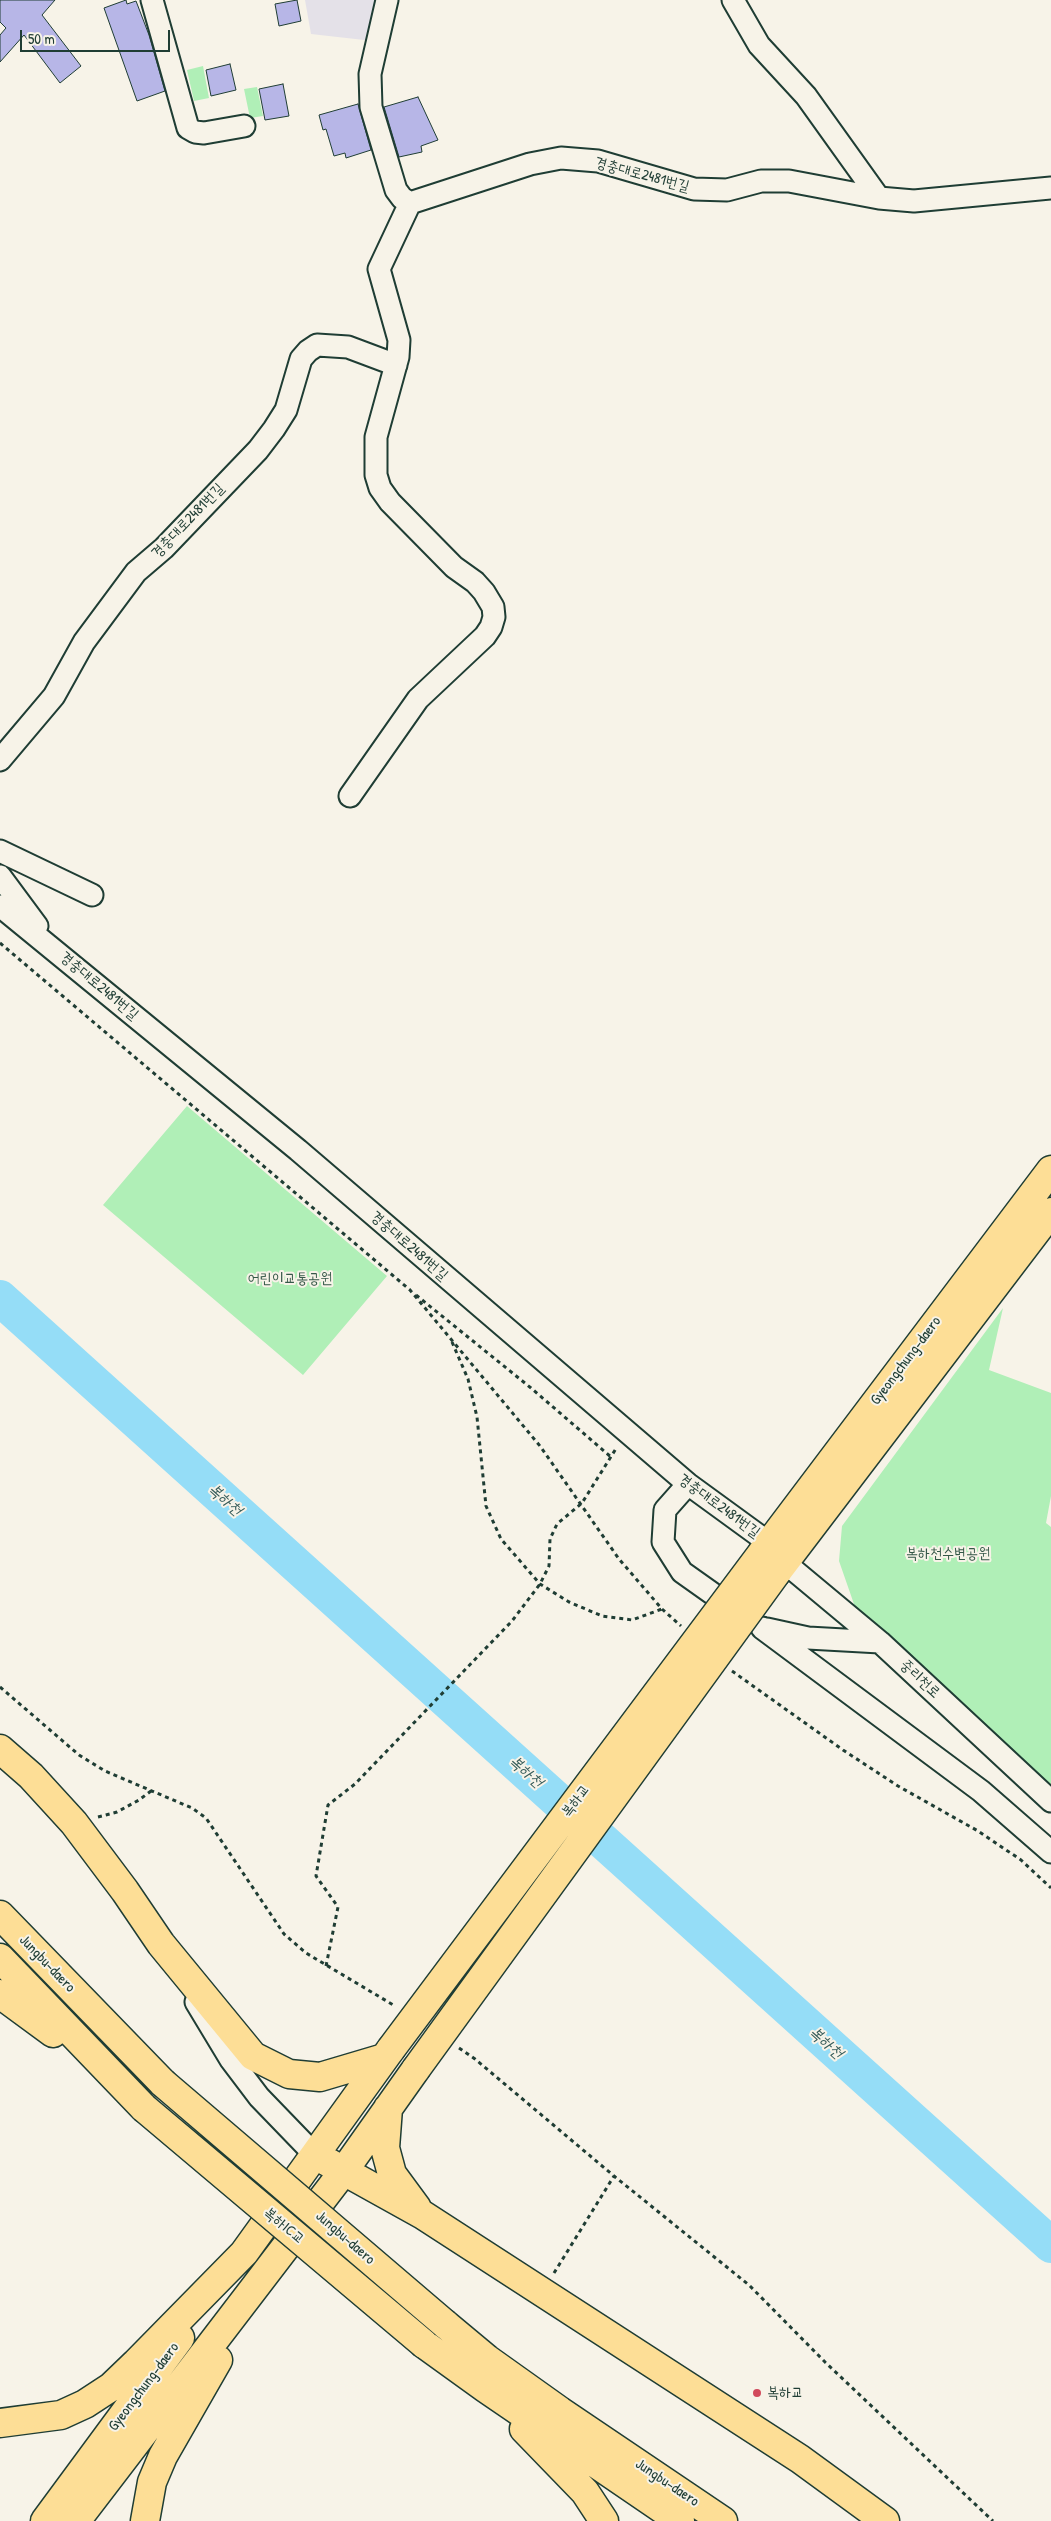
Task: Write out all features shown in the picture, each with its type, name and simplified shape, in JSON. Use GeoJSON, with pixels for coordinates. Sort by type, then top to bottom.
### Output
{"type":"FeatureCollection","features":[{"type":"Feature","properties":{"kind":"main road","name":"Gyeongchung-daero"},"geometry":{"type":"LineString","coordinates":[[773,1558],[1051,1170]]}},
{"type":"Feature","properties":{"kind":"main road","name":"Gyeongchung-daero"},"geometry":{"type":"LineString","coordinates":[[773,1558],[1051,1212]]}},
{"type":"Feature","properties":{"kind":"main road","name":"복하교"},"geometry":{"type":"LineString","coordinates":[[244,2253],[387,2054],[773,1558]]}},
{"type":"Feature","properties":{"kind":"main road","name":"복하교"},"geometry":{"type":"LineString","coordinates":[[268,2270],[343,2172],[773,1558]]}},
{"type":"Feature","properties":{"kind":"main road"},"geometry":{"type":"LineString","coordinates":[[0,1749],[31,1776],[74,1823],[161,1944],[253,2056],[289,2074],[320,2077],[387,2054]]}},
{"type":"Feature","properties":{"kind":"main road","name":"Jungbu-daero"},"geometry":{"type":"LineString","coordinates":[[0,1915],[163,2082],[445,2324],[487,2359],[552,2406],[723,2521]]}},
{"type":"Feature","properties":{"kind":"main road","name":"Jungbu-daero"},"geometry":{"type":"LineString","coordinates":[[0,1958],[144,2108]]}},
{"type":"Feature","properties":{"kind":"main road"},"geometry":{"type":"LineString","coordinates":[[0,1994],[43,2025],[144,2108]]}},
{"type":"Feature","properties":{"kind":"main road"},"geometry":{"type":"LineString","coordinates":[[388,2107],[385,2148],[392,2174],[423,2215]]}},
{"type":"Feature","properties":{"kind":"main road","name":"복하IC교"},"geometry":{"type":"LineString","coordinates":[[144,2108],[424,2344]]}},
{"type":"Feature","properties":{"kind":"main road"},"geometry":{"type":"LineString","coordinates":[[315,2155],[423,2215],[800,2459],[885,2521]]}},
{"type":"Feature","properties":{"kind":"main road","name":"Gyeongchung-daero"},"geometry":{"type":"LineString","coordinates":[[45,2521],[244,2253]]}},
{"type":"Feature","properties":{"kind":"main road"},"geometry":{"type":"LineString","coordinates":[[0,2423],[61,2415],[85,2404],[111,2387],[244,2253]]}},
{"type":"Feature","properties":{"kind":"main road"},"geometry":{"type":"LineString","coordinates":[[76,2521],[268,2270]]}},
{"type":"Feature","properties":{"kind":"main road"},"geometry":{"type":"LineString","coordinates":[[145,2521],[152,2482],[163,2456],[268,2270]]}},
{"type":"Feature","properties":{"kind":"main road","name":"Jungbu-daero"},"geometry":{"type":"LineString","coordinates":[[424,2344],[484,2388],[680,2521]]}},
{"type":"Feature","properties":{"kind":"main road"},"geometry":{"type":"LineString","coordinates":[[484,2388],[585,2492],[604,2521]]}},
{"type":"Feature","properties":{"kind":"street"},"geometry":{"type":"LineString","coordinates":[[152,0],[188,128],[195,132],[204,133],[244,126]]}},
{"type":"Feature","properties":{"kind":"street"},"geometry":{"type":"LineString","coordinates":[[350,796],[418,699],[485,636],[494,617],[493,607],[475,582],[454,567],[390,502],[380,488],[375,456],[376,437],[396,365],[399,340],[397,327],[379,269],[410,203],[402,198],[396,190],[371,107],[370,74],[387,0]]}},
{"type":"Feature","properties":{"kind":"street"},"geometry":{"type":"LineString","coordinates":[[733,0],[759,45],[806,96],[879,198]]}},
{"type":"Feature","properties":{"kind":"street","name":"경충대로2481번길"},"geometry":{"type":"LineString","coordinates":[[410,203],[530,164],[561,158],[598,161],[694,189],[727,190],[761,181],[789,181],[879,198],[914,201],[1051,188]]}},
{"type":"Feature","properties":{"kind":"street","name":"경충대로2481번길"},"geometry":{"type":"LineString","coordinates":[[0,760],[54,696],[84,642],[136,572],[164,548],[274,430],[286,410],[301,359],[308,351],[317,345],[348,347],[396,365]]}},
{"type":"Feature","properties":{"kind":"street"},"geometry":{"type":"LineString","coordinates":[[0,851],[92,895]]}},
{"type":"Feature","properties":{"kind":"street","name":"경충대로2481번길"},"geometry":{"type":"LineString","coordinates":[[0,876],[51,946]]}},
{"type":"Feature","properties":{"kind":"street","name":"경충대로2481번길"},"geometry":{"type":"LineString","coordinates":[[0,906],[298,1150],[773,1558]]}},
{"type":"Feature","properties":{"kind":"street"},"geometry":{"type":"LineString","coordinates":[[688,1484],[665,1510],[663,1542],[682,1572],[762,1628],[981,1791],[1051,1852]]}},
{"type":"Feature","properties":{"kind":"street","name":"중리천로"},"geometry":{"type":"LineString","coordinates":[[773,1558],[880,1642],[1051,1801]]}},
{"type":"Feature","properties":{"kind":"street"},"geometry":{"type":"LineString","coordinates":[[762,1628],[808,1638],[880,1642]]}},
{"type":"Feature","properties":{"kind":"street"},"geometry":{"type":"LineString","coordinates":[[161,1944],[231,2060],[259,2097],[315,2155]]}},
{"type":"Feature","properties":{"kind":"path"},"geometry":{"type":"LineString","coordinates":[[0,943],[410,1290],[531,1388],[611,1457],[582,1503],[558,1524],[550,1539],[549,1566],[540,1584],[512,1621],[355,1784],[328,1805],[316,1876],[338,1907],[326,1966]]}},
{"type":"Feature","properties":{"kind":"path"},"geometry":{"type":"LineString","coordinates":[[410,1290],[522,1424],[582,1503],[619,1559],[662,1609],[683,1628]]}},
{"type":"Feature","properties":{"kind":"path"},"geometry":{"type":"LineString","coordinates":[[451,1339],[468,1379],[477,1417],[486,1506],[502,1539],[540,1584],[569,1602],[602,1616],[632,1620],[662,1609]]}},
{"type":"Feature","properties":{"kind":"path"},"geometry":{"type":"LineString","coordinates":[[731,1670],[843,1750],[898,1786],[978,1831],[1020,1860],[1051,1888]]}},
{"type":"Feature","properties":{"kind":"path"},"geometry":{"type":"LineString","coordinates":[[0,1687],[79,1755],[106,1771],[192,1808],[206,1818],[284,1934],[306,1953],[326,1966],[397,2007]]}},
{"type":"Feature","properties":{"kind":"path"},"geometry":{"type":"LineString","coordinates":[[74,1823],[117,1812],[140,1800],[151,1791]]}},
{"type":"Feature","properties":{"kind":"path"},"geometry":{"type":"LineString","coordinates":[[451,2043],[475,2059],[614,2176],[749,2285],[825,2362],[992,2521]]}},
{"type":"Feature","properties":{"kind":"path"},"geometry":{"type":"LineString","coordinates":[[542,2292],[614,2176]]}},
{"type":"Feature","properties":{"kind":"shaded area"},"geometry":{"type":"Polygon","coordinates":[[[305,0],[377,0],[373,41],[311,34],[305,0]]]}},
{"type":"Feature","properties":{"kind":"green space"},"geometry":{"type":"Polygon","coordinates":[[[203,66],[209,98],[194,101],[187,70],[203,66]]]}},
{"type":"Feature","properties":{"kind":"green space"},"geometry":{"type":"Polygon","coordinates":[[[257,87],[263,116],[250,118],[244,89],[257,87]]]}},
{"type":"Feature","properties":{"kind":"green space","name":"어린이교통공원"},"geometry":{"type":"Polygon","coordinates":[[[187,1106],[387,1276],[303,1375],[103,1205],[187,1106]]]}},
{"type":"Feature","properties":{"kind":"green space","name":"복하천수변공원"},"geometry":{"type":"Polygon","coordinates":[[[1003,1308],[989,1370],[1051,1393],[1051,1496],[1046,1523],[1051,1527],[1051,1788],[855,1607],[839,1561],[842,1526],[1003,1308]]]}},
{"type":"Feature","properties":{"kind":"building"},"geometry":{"type":"Polygon","coordinates":[[[0,0],[55,0],[42,15],[81,66],[60,83],[24,35],[0,62],[0,35],[6,28],[0,22],[0,0]]]}},
{"type":"Feature","properties":{"kind":"building"},"geometry":{"type":"Polygon","coordinates":[[[126,0],[127,4],[136,1],[149,35],[165,91],[137,101],[104,8],[126,0]]]}},
{"type":"Feature","properties":{"kind":"building"},"geometry":{"type":"Polygon","coordinates":[[[297,0],[301,21],[279,26],[275,4],[297,0]]]}},
{"type":"Feature","properties":{"kind":"building"},"geometry":{"type":"Polygon","coordinates":[[[230,64],[236,90],[211,96],[206,70],[230,64]]]}},
{"type":"Feature","properties":{"kind":"building"},"geometry":{"type":"Polygon","coordinates":[[[283,84],[289,116],[265,120],[259,89],[283,84]]]}},
{"type":"Feature","properties":{"kind":"building"},"geometry":{"type":"Polygon","coordinates":[[[418,97],[438,140],[421,146],[422,152],[399,157],[384,107],[418,97]]]}},
{"type":"Feature","properties":{"kind":"building"},"geometry":{"type":"Polygon","coordinates":[[[358,104],[371,150],[346,158],[345,153],[334,156],[326,129],[323,130],[319,115],[358,104]]]}},
{"type":"Feature","properties":{"kind":"waterway","name":"복하천"},"geometry":{"type":"LineString","coordinates":[[0,1298],[1051,2245]]}},
{"type":"Feature","properties":{"kind":"place","name":"복하교"},"geometry":{"type":"Point","coordinates":[757,2393]}}]}
